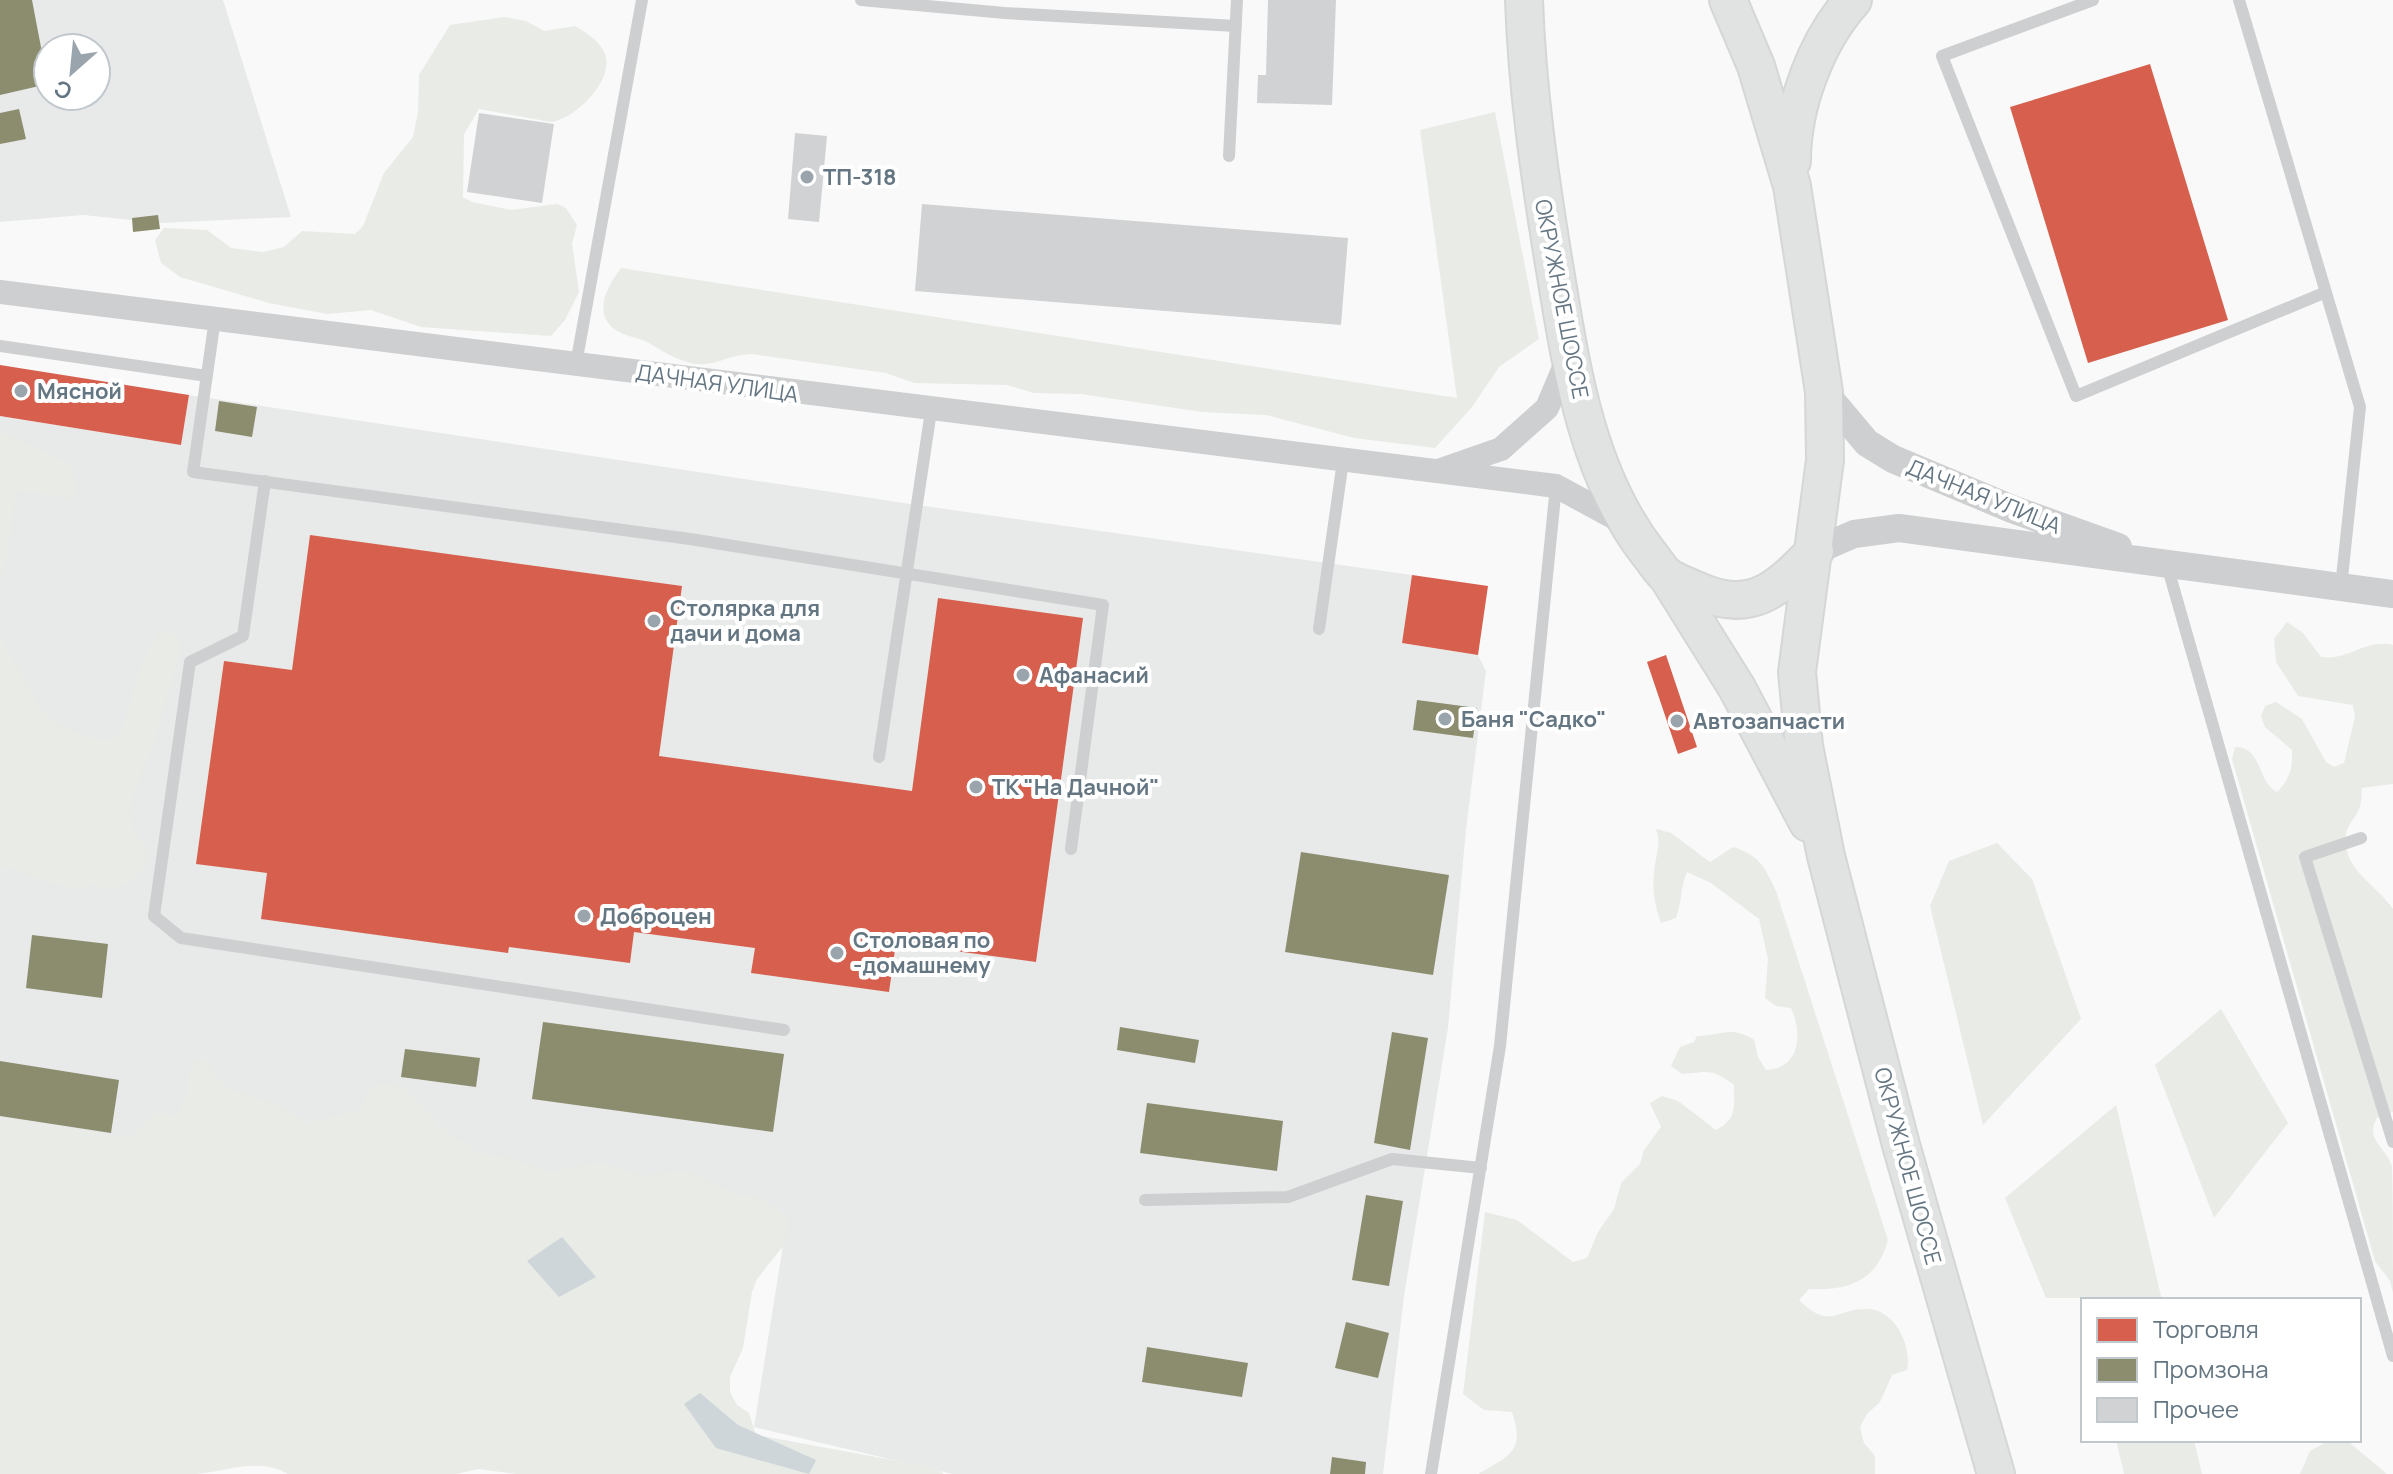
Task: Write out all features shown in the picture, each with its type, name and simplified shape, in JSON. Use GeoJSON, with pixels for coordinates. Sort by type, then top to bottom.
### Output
{"type":"FeatureCollection","features":[{"type":"Feature","properties":{"kind":"main road","name":"ОКРУЖНОЕ ШОССЕ"},"geometry":{"type":"LineString","coordinates":[[1524,0],[1535,149],[1569,356],[1589,434],[1626,524],[1667,576],[1737,688],[1826,856]]}},
{"type":"Feature","properties":{"kind":"main road","name":"ОКРУЖНОЕ ШОССЕ"},"geometry":{"type":"LineString","coordinates":[[1728,0],[1756,66],[1792,186],[1824,392],[1825,460],[1815,551],[1801,623],[1797,672],[1804,746],[1826,856],[1901,1145],[1996,1474]]}},
{"type":"Feature","properties":{"kind":"main road"},"geometry":{"type":"LineString","coordinates":[[1792,186],[1792,137],[1801,96],[1825,45],[1853,0]]}},
{"type":"Feature","properties":{"kind":"main road","name":"ОКРУЖНОЕ ШОССЕ"},"geometry":{"type":"LineString","coordinates":[[1667,576],[1708,595],[1737,602],[1766,594],[1788,579],[1815,551]]}},
{"type":"Feature","properties":{"kind":"street","name":"ДАЧНАЯ УЛИЦА"},"geometry":{"type":"LineString","coordinates":[[0,292],[931,411],[1556,486],[1626,524]]}},
{"type":"Feature","properties":{"kind":"street","name":"ДАЧНАЯ УЛИЦА"},"geometry":{"type":"LineString","coordinates":[[1435,472],[1501,449],[1547,408],[1569,356]]}},
{"type":"Feature","properties":{"kind":"street","name":"ДАЧНАЯ УЛИЦА"},"geometry":{"type":"LineString","coordinates":[[1824,392],[1867,443],[1893,459],[2012,509],[2167,565]]}},
{"type":"Feature","properties":{"kind":"street","name":"ДАЧНАЯ УЛИЦА"},"geometry":{"type":"LineString","coordinates":[[1815,551],[1854,534],[1899,528],[2393,594]]}},
{"type":"Feature","properties":{"kind":"lane"},"geometry":{"type":"LineString","coordinates":[[576,364],[642,0]]}},
{"type":"Feature","properties":{"kind":"lane"},"geometry":{"type":"LineString","coordinates":[[861,0],[1005,13],[1236,26]]}},
{"type":"Feature","properties":{"kind":"lane"},"geometry":{"type":"LineString","coordinates":[[1229,156],[1237,0]]}},
{"type":"Feature","properties":{"kind":"lane"},"geometry":{"type":"LineString","coordinates":[[2093,0],[1942,56],[2076,396],[2326,292]]}},
{"type":"Feature","properties":{"kind":"lane"},"geometry":{"type":"LineString","coordinates":[[2239,0],[2360,407],[2341,587]]}},
{"type":"Feature","properties":{"kind":"lane"},"geometry":{"type":"LineString","coordinates":[[215,319],[193,472],[690,539],[1103,605],[1071,849]]}},
{"type":"Feature","properties":{"kind":"lane"},"geometry":{"type":"LineString","coordinates":[[0,346],[207,376]]}},
{"type":"Feature","properties":{"kind":"lane"},"geometry":{"type":"LineString","coordinates":[[879,757],[931,411]]}},
{"type":"Feature","properties":{"kind":"lane"},"geometry":{"type":"LineString","coordinates":[[1319,629],[1343,461]]}},
{"type":"Feature","properties":{"kind":"lane"},"geometry":{"type":"LineString","coordinates":[[265,481],[243,636],[190,662],[154,916],[181,938],[784,1030]]}},
{"type":"Feature","properties":{"kind":"lane"},"geometry":{"type":"LineString","coordinates":[[1431,1474],[1500,1046],[1556,486]]}},
{"type":"Feature","properties":{"kind":"lane"},"geometry":{"type":"LineString","coordinates":[[2167,565],[2393,1356]]}},
{"type":"Feature","properties":{"kind":"lane"},"geometry":{"type":"LineString","coordinates":[[2361,838],[2305,857],[2393,1142]]}},
{"type":"Feature","properties":{"kind":"lane"},"geometry":{"type":"LineString","coordinates":[[1145,1200],[1288,1197],[1392,1159],[1481,1168]]}},
{"type":"Feature","properties":{"kind":"shaded area"},"geometry":{"type":"Polygon","coordinates":[[[0,0],[223,0],[291,217],[161,223],[83,215],[0,222],[0,0]]]}},
{"type":"Feature","properties":{"kind":"shaded area"},"geometry":{"type":"Polygon","coordinates":[[[504,17],[526,21],[544,31],[575,26],[598,43],[606,58],[603,79],[597,89],[570,114],[551,122],[479,109],[464,134],[463,197],[472,202],[511,210],[557,204],[566,208],[577,225],[572,244],[579,292],[565,320],[551,336],[421,327],[371,310],[327,314],[269,303],[180,277],[161,263],[155,240],[164,228],[207,230],[231,248],[263,252],[284,247],[302,231],[355,234],[363,226],[384,173],[413,137],[418,113],[419,75],[450,25],[504,17]]]}},
{"type":"Feature","properties":{"kind":"shaded area"},"geometry":{"type":"Polygon","coordinates":[[[1495,112],[1539,339],[1499,367],[1472,407],[1435,448],[1354,438],[1266,415],[1202,412],[1081,394],[1034,393],[1007,385],[914,383],[886,373],[751,354],[704,364],[691,363],[623,334],[613,328],[604,313],[606,295],[621,268],[1457,398],[1420,130],[1495,112]]]}},
{"type":"Feature","properties":{"kind":"shaded area"},"geometry":{"type":"Polygon","coordinates":[[[189,395],[917,505],[1412,575],[1402,643],[1478,655],[1486,671],[1466,829],[1448,1028],[1404,1296],[1383,1474],[953,1474],[754,1427],[787,1220],[155,1113],[125,1148],[0,1132],[0,416],[181,445],[189,395]]]}},
{"type":"Feature","properties":{"kind":"shaded area"},"geometry":{"type":"Polygon","coordinates":[[[0,432],[73,467],[76,500],[17,490],[6,564],[0,577],[0,432]]]}},
{"type":"Feature","properties":{"kind":"shaded area"},"geometry":{"type":"Polygon","coordinates":[[[2287,622],[2303,633],[2321,657],[2340,656],[2374,644],[2393,645],[2393,784],[2362,788],[2359,810],[2346,834],[2346,846],[2354,866],[2393,909],[2393,1112],[2377,1118],[2373,1132],[2392,1167],[2393,1293],[2390,1281],[2375,1261],[2232,759],[2235,747],[2244,748],[2255,758],[2270,787],[2277,792],[2285,782],[2290,772],[2292,750],[2265,727],[2261,716],[2265,706],[2276,702],[2302,719],[2326,762],[2334,767],[2344,763],[2355,717],[2353,705],[2298,696],[2276,662],[2274,639],[2287,622]]]}},
{"type":"Feature","properties":{"kind":"shaded area"},"geometry":{"type":"Polygon","coordinates":[[[165,631],[177,638],[180,652],[154,743],[130,804],[131,824],[146,850],[147,861],[143,870],[126,885],[113,889],[89,885],[79,889],[45,882],[12,868],[0,871],[0,636],[48,716],[71,730],[108,740],[117,734],[124,723],[145,655],[165,631]]]}},
{"type":"Feature","properties":{"kind":"shaded area"},"geometry":{"type":"Polygon","coordinates":[[[1656,829],[1671,833],[1710,862],[1733,847],[1749,854],[1764,869],[1776,891],[1888,1240],[1876,1265],[1859,1281],[1836,1288],[1809,1289],[1799,1300],[1819,1315],[1834,1316],[1857,1309],[1878,1311],[1900,1331],[1907,1351],[1907,1370],[1892,1375],[1880,1402],[1867,1414],[1860,1427],[1864,1443],[1875,1456],[1875,1474],[1478,1474],[1507,1456],[1516,1444],[1517,1435],[1512,1412],[1484,1410],[1463,1394],[1485,1212],[1517,1220],[1573,1262],[1587,1258],[1598,1232],[1614,1209],[1621,1183],[1640,1164],[1644,1150],[1661,1127],[1650,1103],[1662,1096],[1678,1101],[1716,1130],[1731,1117],[1734,1085],[1710,1072],[1682,1074],[1671,1066],[1680,1047],[1694,1042],[1697,1036],[1739,1033],[1754,1040],[1758,1057],[1766,1070],[1786,1064],[1796,1048],[1797,1029],[1791,1008],[1776,1006],[1765,998],[1768,959],[1759,919],[1711,883],[1687,872],[1676,918],[1661,923],[1653,886],[1658,846],[1656,829]]]}},
{"type":"Feature","properties":{"kind":"shaded area"},"geometry":{"type":"Polygon","coordinates":[[[1997,843],[2032,879],[2081,1019],[1983,1125],[1930,906],[1949,861],[1997,843]]]}},
{"type":"Feature","properties":{"kind":"shaded area"},"geometry":{"type":"Polygon","coordinates":[[[2221,1009],[2288,1123],[2214,1218],[2155,1065],[2221,1009]]]}},
{"type":"Feature","properties":{"kind":"shaded area"},"geometry":{"type":"Polygon","coordinates":[[[203,1056],[220,1080],[232,1090],[273,1103],[309,1123],[357,1111],[375,1084],[403,1086],[441,1127],[480,1153],[510,1158],[550,1172],[599,1162],[641,1175],[686,1171],[738,1195],[754,1196],[779,1210],[788,1220],[785,1244],[757,1279],[752,1292],[743,1348],[730,1377],[730,1392],[737,1405],[749,1413],[756,1435],[936,1468],[944,1474],[516,1474],[478,1469],[456,1474],[288,1474],[266,1466],[243,1466],[197,1474],[0,1474],[0,1116],[118,1136],[133,1135],[155,1113],[177,1115],[185,1101],[191,1066],[203,1056]]]}},
{"type":"Feature","properties":{"kind":"shaded area"},"geometry":{"type":"Polygon","coordinates":[[[2116,1105],[2162,1298],[2046,1298],[2005,1198],[2116,1105]]]}},
{"type":"Feature","properties":{"kind":"shaded area"},"geometry":{"type":"Polygon","coordinates":[[[562,1237],[596,1277],[559,1297],[527,1261],[562,1237]]]}},
{"type":"Feature","properties":{"kind":"shaded area"},"geometry":{"type":"Polygon","coordinates":[[[700,1393],[738,1425],[816,1460],[809,1474],[716,1448],[684,1404],[700,1393]]]}},
{"type":"Feature","properties":{"kind":"shaded area"},"geometry":{"type":"Polygon","coordinates":[[[2116,1442],[2194,1442],[2202,1474],[2124,1474],[2116,1442]]]}},
{"type":"Feature","properties":{"kind":"shaded area"},"geometry":{"type":"Polygon","coordinates":[[[2326,1442],[2350,1443],[2387,1474],[2300,1474],[2310,1451],[2326,1442]]]}},
{"type":"Feature","properties":{"kind":"building: Торговля"},"geometry":{"type":"Polygon","coordinates":[[[2150,64],[2228,320],[2088,363],[2010,107],[2150,64]]]}},
{"type":"Feature","properties":{"kind":"building: Торговля"},"geometry":{"type":"Polygon","coordinates":[[[0,365],[189,395],[181,445],[0,416],[0,365]]]}},
{"type":"Feature","properties":{"kind":"building: Торговля"},"geometry":{"type":"Polygon","coordinates":[[[310,535],[682,586],[659,756],[912,791],[938,598],[1083,618],[1036,962],[896,943],[889,992],[751,973],[755,948],[634,932],[630,963],[509,947],[508,953],[261,919],[267,873],[196,864],[224,661],[292,670],[310,535]]]}},
{"type":"Feature","properties":{"kind":"building: Торговля"},"geometry":{"type":"Polygon","coordinates":[[[1412,575],[1488,586],[1478,655],[1402,643],[1412,575]]]}},
{"type":"Feature","properties":{"kind":"building: Торговля","name":"Автозапчасти"},"geometry":{"type":"Polygon","coordinates":[[[1666,655],[1697,747],[1678,754],[1647,662],[1666,655]]]}},
{"type":"Feature","properties":{"kind":"building: Промзона"},"geometry":{"type":"Polygon","coordinates":[[[0,0],[32,0],[38,32],[32,32],[32,88],[0,95],[0,0]]]}},
{"type":"Feature","properties":{"kind":"building: Промзона"},"geometry":{"type":"Polygon","coordinates":[[[19,109],[26,139],[0,144],[0,113],[19,109]]]}},
{"type":"Feature","properties":{"kind":"building: Промзона"},"geometry":{"type":"Polygon","coordinates":[[[158,215],[160,229],[133,232],[132,218],[158,215]]]}},
{"type":"Feature","properties":{"kind":"building: Промзона"},"geometry":{"type":"Polygon","coordinates":[[[219,401],[257,407],[252,437],[215,431],[219,401]]]}},
{"type":"Feature","properties":{"kind":"building: Промзона","name":"Баня \"Садко\""},"geometry":{"type":"Polygon","coordinates":[[[1417,700],[1477,708],[1473,738],[1413,730],[1417,700]]]}},
{"type":"Feature","properties":{"kind":"building: Промзона"},"geometry":{"type":"Polygon","coordinates":[[[1301,852],[1449,875],[1433,975],[1285,952],[1301,852]]]}},
{"type":"Feature","properties":{"kind":"building: Промзона"},"geometry":{"type":"Polygon","coordinates":[[[32,935],[108,944],[102,998],[26,988],[32,935]]]}},
{"type":"Feature","properties":{"kind":"building: Промзона"},"geometry":{"type":"Polygon","coordinates":[[[543,1022],[784,1054],[773,1132],[532,1099],[543,1022]]]}},
{"type":"Feature","properties":{"kind":"building: Промзона"},"geometry":{"type":"Polygon","coordinates":[[[1120,1027],[1199,1040],[1195,1063],[1117,1050],[1120,1027]]]}},
{"type":"Feature","properties":{"kind":"building: Промзона"},"geometry":{"type":"Polygon","coordinates":[[[1392,1032],[1428,1038],[1410,1150],[1374,1143],[1392,1032]]]}},
{"type":"Feature","properties":{"kind":"building: Промзона"},"geometry":{"type":"Polygon","coordinates":[[[405,1049],[480,1058],[476,1087],[401,1077],[405,1049]]]}},
{"type":"Feature","properties":{"kind":"building: Промзона"},"geometry":{"type":"Polygon","coordinates":[[[0,1061],[119,1080],[111,1133],[0,1116],[0,1061]]]}},
{"type":"Feature","properties":{"kind":"building: Промзона"},"geometry":{"type":"Polygon","coordinates":[[[1147,1103],[1283,1121],[1277,1171],[1140,1153],[1147,1103]]]}},
{"type":"Feature","properties":{"kind":"building: Промзона"},"geometry":{"type":"Polygon","coordinates":[[[1366,1195],[1403,1201],[1389,1286],[1352,1280],[1366,1195]]]}},
{"type":"Feature","properties":{"kind":"building: Промзона"},"geometry":{"type":"Polygon","coordinates":[[[1346,1322],[1389,1333],[1378,1378],[1335,1368],[1346,1322]]]}},
{"type":"Feature","properties":{"kind":"building: Промзона"},"geometry":{"type":"Polygon","coordinates":[[[1147,1347],[1248,1363],[1242,1397],[1142,1382],[1147,1347]]]}},
{"type":"Feature","properties":{"kind":"building: Промзона"},"geometry":{"type":"Polygon","coordinates":[[[1332,1457],[1366,1462],[1365,1474],[1330,1474],[1332,1457]]]}},
{"type":"Feature","properties":{"kind":"building: Прочее"},"geometry":{"type":"Polygon","coordinates":[[[1268,0],[1336,0],[1332,105],[1257,103],[1258,75],[1266,75],[1268,0]]]}},
{"type":"Feature","properties":{"kind":"building: Прочее"},"geometry":{"type":"Polygon","coordinates":[[[479,113],[554,124],[542,203],[467,192],[479,113]]]}},
{"type":"Feature","properties":{"kind":"building: Прочее","name":"ТП-318"},"geometry":{"type":"Polygon","coordinates":[[[795,133],[827,136],[819,222],[788,219],[795,133]]]}},
{"type":"Feature","properties":{"kind":"building: Прочее"},"geometry":{"type":"Polygon","coordinates":[[[922,204],[1348,238],[1341,325],[915,291],[922,204]]]}},
{"type":"Feature","properties":{"kind":"place","name":"ТП-318"},"geometry":{"type":"Point","coordinates":[807,177]}},
{"type":"Feature","properties":{"kind":"place","name":"Мясной"},"geometry":{"type":"Point","coordinates":[21,391]}},
{"type":"Feature","properties":{"kind":"place","name":"Столярка для дачи и дома"},"geometry":{"type":"Point","coordinates":[654,621]}},
{"type":"Feature","properties":{"kind":"place","name":"Афанасий"},"geometry":{"type":"Point","coordinates":[1023,675]}},
{"type":"Feature","properties":{"kind":"place","name":"Баня \"Садко\""},"geometry":{"type":"Point","coordinates":[1445,719]}},
{"type":"Feature","properties":{"kind":"place","name":"Автозапчасти"},"geometry":{"type":"Point","coordinates":[1677,721]}},
{"type":"Feature","properties":{"kind":"place","name":"ТК \"На Дачной\""},"geometry":{"type":"Point","coordinates":[976,787]}},
{"type":"Feature","properties":{"kind":"place","name":"Доброцен"},"geometry":{"type":"Point","coordinates":[584,916]}},
{"type":"Feature","properties":{"kind":"place","name":"Столовая по -домашнему"},"geometry":{"type":"Point","coordinates":[837,953]}}]}
